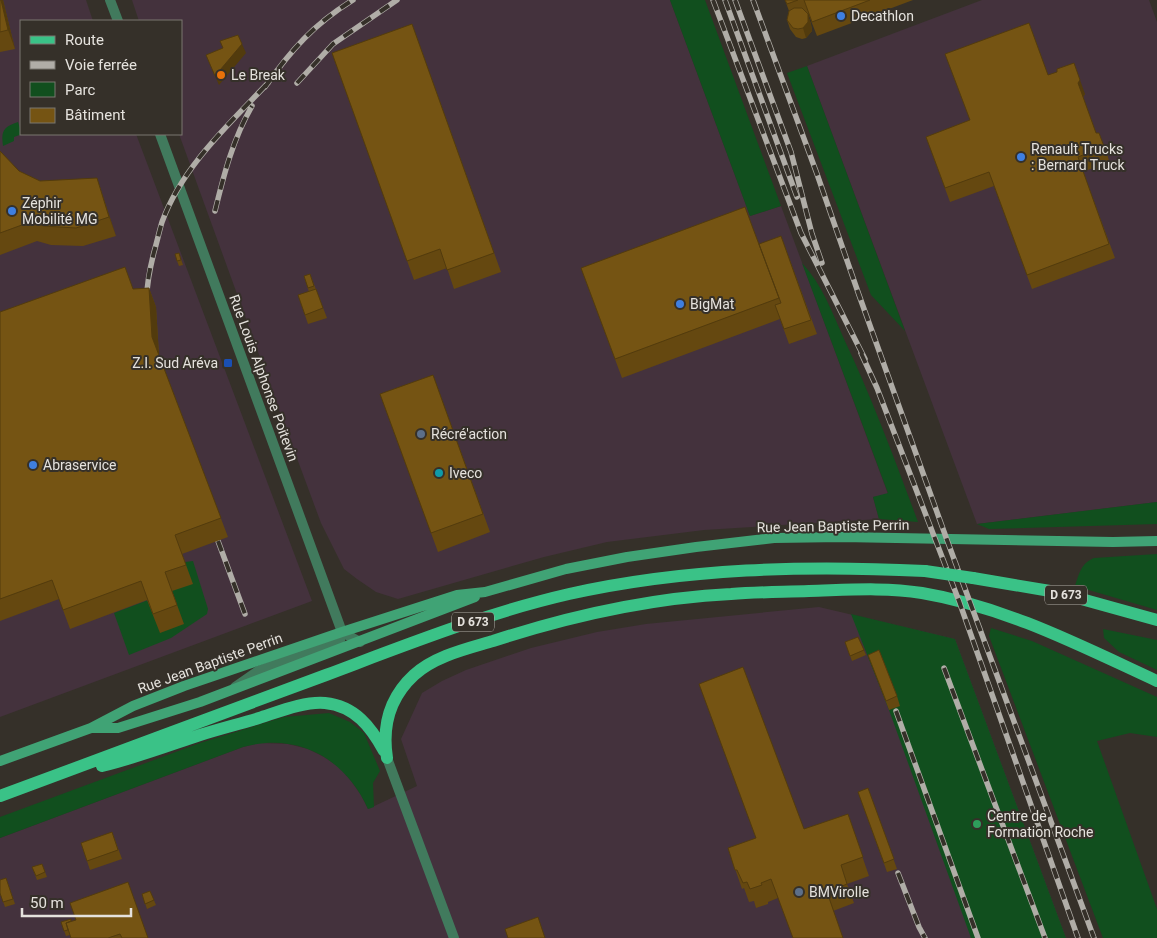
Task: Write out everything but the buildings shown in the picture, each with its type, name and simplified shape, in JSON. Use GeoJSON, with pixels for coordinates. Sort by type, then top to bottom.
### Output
{"type":"FeatureCollection","features":[{"type":"Feature","properties":{"kind":"main road","name":"Rue Jean Baptiste Perrin"},"geometry":{"type":"LineString","coordinates":[[0,761],[91,728],[132,706],[184,686],[342,632],[457,596],[485,592],[566,569],[627,557],[774,538],[842,537],[1113,542],[1157,541]]}},
{"type":"Feature","properties":{"kind":"main road","name":"D 673"},"geometry":{"type":"LineString","coordinates":[[0,796],[419,640],[500,612],[563,595],[638,582],[700,573],[764,569],[862,568],[925,571],[1056,592],[1157,620]]}},
{"type":"Feature","properties":{"kind":"main road"},"geometry":{"type":"LineString","coordinates":[[387,758],[384,739],[385,725],[396,698],[415,674],[441,659],[536,626],[612,609],[729,594],[889,589],[923,593],[972,604],[1023,620],[1157,681]]}},
{"type":"Feature","properties":{"kind":"main road","name":"Rue Jean Baptiste Perrin"},"geometry":{"type":"LineString","coordinates":[[91,728],[118,728],[227,692],[459,604],[485,592]]}},
{"type":"Feature","properties":{"kind":"main road"},"geometry":{"type":"LineString","coordinates":[[43,780],[131,759],[202,734],[286,709],[324,702],[348,709],[360,717],[376,737],[387,758]]}},
{"type":"Feature","properties":{"kind":"street"},"geometry":{"type":"LineString","coordinates":[[110,0],[118,20]]}},
{"type":"Feature","properties":{"kind":"street","name":"Rue Louis Alphonse Poitevin"},"geometry":{"type":"LineString","coordinates":[[160,135],[342,632]]}},
{"type":"Feature","properties":{"kind":"street"},"geometry":{"type":"LineString","coordinates":[[342,632],[360,642]]}},
{"type":"Feature","properties":{"kind":"street","name":"Rue Jean Baptiste Perrin"},"geometry":{"type":"LineString","coordinates":[[227,692],[258,671],[340,640],[342,632]]}},
{"type":"Feature","properties":{"kind":"street"},"geometry":{"type":"LineString","coordinates":[[387,758],[454,938]]}},
{"type":"Feature","properties":{"kind":"shaded area"},"geometry":{"type":"Polygon","coordinates":[[[0,0],[86,0],[93,20],[20,20],[20,135],[136,135],[312,601],[0,717],[0,0]]]}},
{"type":"Feature","properties":{"kind":"shaded area"},"geometry":{"type":"Polygon","coordinates":[[[132,0],[670,0],[750,216],[781,206],[888,494],[873,497],[879,519],[704,530],[607,542],[544,557],[398,599],[376,592],[344,569],[321,523],[179,135],[182,135],[182,20],[139,20],[132,0]]]}},
{"type":"Feature","properties":{"kind":"shaded area"},"geometry":{"type":"Polygon","coordinates":[[[982,0],[1149,0],[1157,22],[1157,502],[977,524],[807,66],[982,0]]]}},
{"type":"Feature","properties":{"kind":"shaded area"},"geometry":{"type":"Polygon","coordinates":[[[819,607],[955,639],[1066,938],[0,938],[0,838],[243,747],[259,743],[288,744],[308,749],[324,757],[339,767],[351,781],[368,809],[417,786],[401,739],[422,693],[466,670],[531,648],[597,632],[646,624],[819,607]]]}},
{"type":"Feature","properties":{"kind":"green space"},"geometry":{"type":"Polygon","coordinates":[[[670,0],[705,0],[781,206],[750,216],[670,0]]]}},
{"type":"Feature","properties":{"kind":"green space"},"geometry":{"type":"Polygon","coordinates":[[[807,66],[905,331],[871,295],[787,73],[807,66]]]}},
{"type":"Feature","properties":{"kind":"green space"},"geometry":{"type":"Polygon","coordinates":[[[18,122],[20,135],[14,137],[14,141],[3,146],[3,133],[9,126],[18,122]]]}},
{"type":"Feature","properties":{"kind":"green space"},"geometry":{"type":"Polygon","coordinates":[[[802,263],[821,289],[831,309],[874,406],[918,522],[879,519],[873,497],[888,493],[802,263]]]}},
{"type":"Feature","properties":{"kind":"green space"},"geometry":{"type":"Polygon","coordinates":[[[1157,502],[1157,524],[989,529],[977,524],[1157,502]]]}},
{"type":"Feature","properties":{"kind":"green space"},"geometry":{"type":"Polygon","coordinates":[[[1157,554],[1157,610],[1075,586],[1083,566],[1094,558],[1157,554]]]}},
{"type":"Feature","properties":{"kind":"green space"},"geometry":{"type":"Polygon","coordinates":[[[193,561],[208,609],[207,614],[171,638],[129,655],[114,613],[172,591],[185,562],[193,561]]]}},
{"type":"Feature","properties":{"kind":"green space","name":"Centre de Formation Roche"},"geometry":{"type":"Polygon","coordinates":[[[851,614],[955,639],[1066,938],[971,938],[889,710],[851,614]]]}},
{"type":"Feature","properties":{"kind":"green space"},"geometry":{"type":"Polygon","coordinates":[[[991,628],[1032,641],[1157,697],[1157,737],[1130,733],[1097,741],[1157,909],[1157,938],[1103,938],[989,636],[991,628]]]}},
{"type":"Feature","properties":{"kind":"green space"},"geometry":{"type":"Polygon","coordinates":[[[1103,629],[1157,640],[1157,670],[1119,652],[1104,638],[1103,629]]]}},
{"type":"Feature","properties":{"kind":"green space"},"geometry":{"type":"Polygon","coordinates":[[[329,713],[350,722],[364,733],[380,771],[373,783],[374,807],[368,809],[359,791],[347,776],[333,763],[318,754],[301,747],[283,743],[263,743],[243,747],[0,838],[0,817],[200,743],[284,717],[329,713]]]}},
{"type":"Feature","properties":{"kind":"railway"},"geometry":{"type":"LineString","coordinates":[[265,87],[284,61],[315,28],[353,0]]}},
{"type":"Feature","properties":{"kind":"railway"},"geometry":{"type":"LineString","coordinates":[[297,83],[333,44],[397,0]]}},
{"type":"Feature","properties":{"kind":"railway"},"geometry":{"type":"LineString","coordinates":[[713,0],[801,233],[865,359]]}},
{"type":"Feature","properties":{"kind":"railway"},"geometry":{"type":"LineString","coordinates":[[725,0],[797,197]]}},
{"type":"Feature","properties":{"kind":"railway"},"geometry":{"type":"LineString","coordinates":[[735,0],[791,152],[812,234],[822,263]]}},
{"type":"Feature","properties":{"kind":"railway"},"geometry":{"type":"LineString","coordinates":[[753,0],[947,540],[1094,938]]}},
{"type":"Feature","properties":{"kind":"railway"},"geometry":{"type":"LineString","coordinates":[[147,301],[153,258],[162,222],[171,202],[194,165],[208,147],[268,83]]}},
{"type":"Feature","properties":{"kind":"railway"},"geometry":{"type":"LineString","coordinates":[[215,211],[234,144],[252,106]]}},
{"type":"Feature","properties":{"kind":"railway"},"geometry":{"type":"LineString","coordinates":[[861,353],[877,388],[959,601],[1078,938]]}},
{"type":"Feature","properties":{"kind":"railway"},"geometry":{"type":"LineString","coordinates":[[218,541],[245,614]]}},
{"type":"Feature","properties":{"kind":"railway"},"geometry":{"type":"LineString","coordinates":[[944,668],[1045,938]]}},
{"type":"Feature","properties":{"kind":"railway"},"geometry":{"type":"LineString","coordinates":[[896,711],[978,938]]}},
{"type":"Feature","properties":{"kind":"railway"},"geometry":{"type":"LineString","coordinates":[[898,873],[925,938]]}},
{"type":"Feature","properties":{"kind":"place","name":"Decathlon"},"geometry":{"type":"Point","coordinates":[841,16]}},
{"type":"Feature","properties":{"kind":"place","name":"Le Break"},"geometry":{"type":"Point","coordinates":[221,75]}},
{"type":"Feature","properties":{"kind":"place","name":"Renault Trucks : Bernard Truck"},"geometry":{"type":"Point","coordinates":[1021,157]}},
{"type":"Feature","properties":{"kind":"place","name":"Zéphir Mobilité MG"},"geometry":{"type":"Point","coordinates":[12,211]}},
{"type":"Feature","properties":{"kind":"place","name":"BigMat"},"geometry":{"type":"Point","coordinates":[680,304]}},
{"type":"Feature","properties":{"kind":"place","name":"Z.I. Sud Aréva"},"geometry":{"type":"Point","coordinates":[228,363]}},
{"type":"Feature","properties":{"kind":"place","name":"Récré'action"},"geometry":{"type":"Point","coordinates":[421,434]}},
{"type":"Feature","properties":{"kind":"place","name":"Abraservice"},"geometry":{"type":"Point","coordinates":[33,465]}},
{"type":"Feature","properties":{"kind":"place","name":"Iveco"},"geometry":{"type":"Point","coordinates":[439,473]}},
{"type":"Feature","properties":{"kind":"place","name":"Centre de Formation Roche"},"geometry":{"type":"Point","coordinates":[977,824]}},
{"type":"Feature","properties":{"kind":"place","name":"BMVirolle"},"geometry":{"type":"Point","coordinates":[799,892]}}]}
